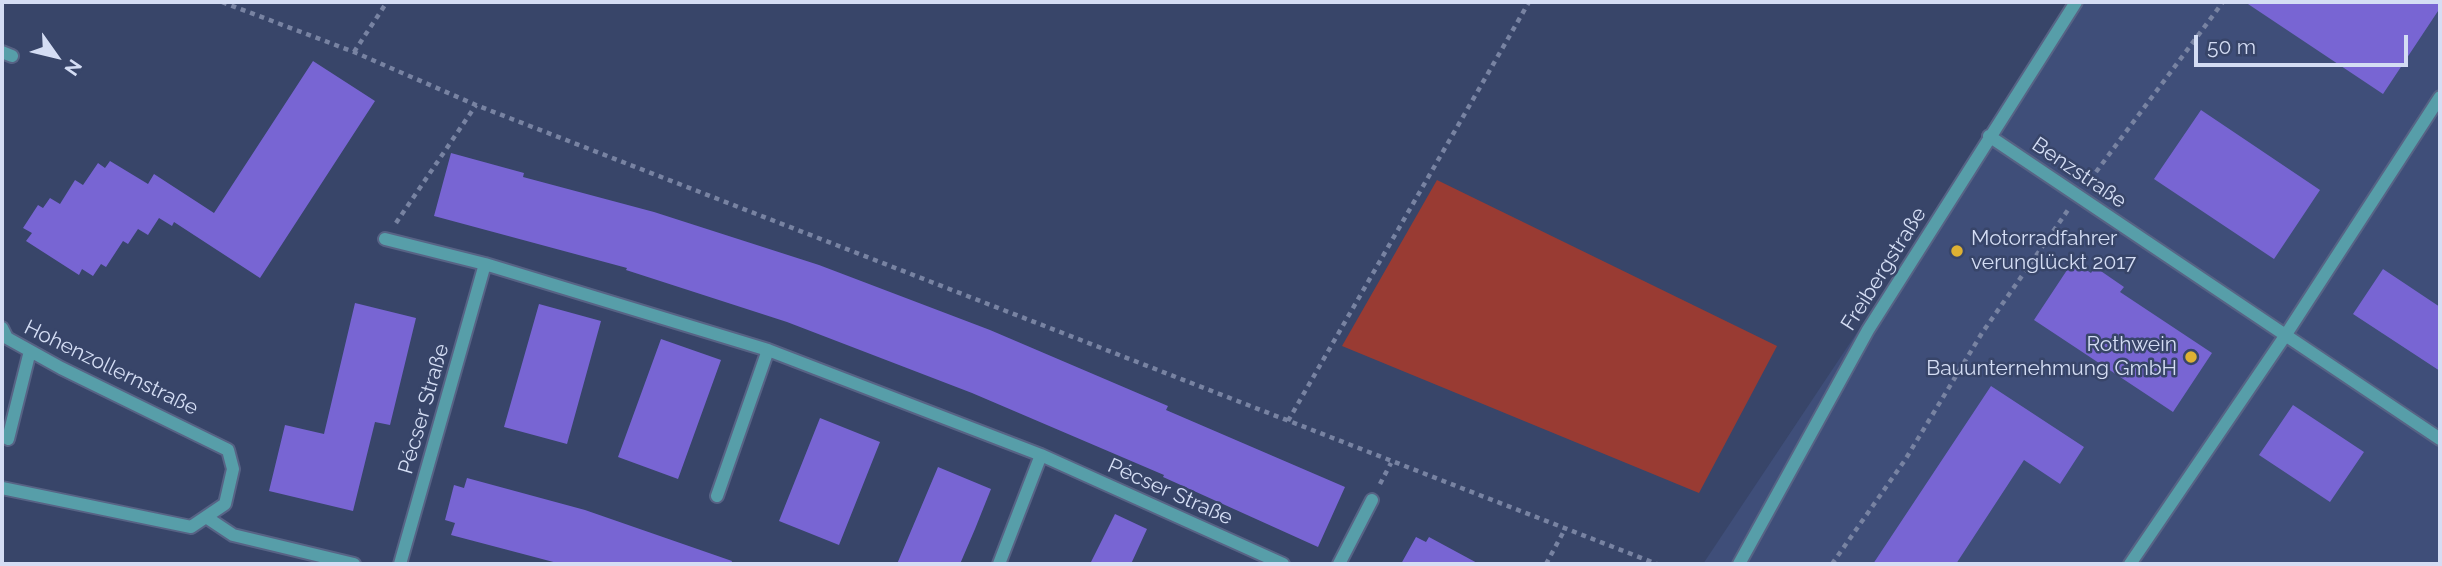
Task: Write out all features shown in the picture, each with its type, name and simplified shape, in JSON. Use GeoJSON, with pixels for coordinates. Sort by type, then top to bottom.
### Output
{"type":"FeatureCollection","features":[{"type":"Feature","properties":{"kind":"street","name":"Freibergstraße"},"geometry":{"type":"LineString","coordinates":[[1739,564],[1868,330],[1989,136],[2077,2]]}},
{"type":"Feature","properties":{"kind":"street"},"geometry":{"type":"LineString","coordinates":[[2130,564],[2285,336],[2440,97]]}},
{"type":"Feature","properties":{"kind":"street","name":"Benzstraße"},"geometry":{"type":"LineString","coordinates":[[1989,136],[2440,439]]}},
{"type":"Feature","properties":{"kind":"street","name":"Pécser Straße"},"geometry":{"type":"LineString","coordinates":[[385,239],[485,264],[768,350],[1041,455],[1283,564]]}},
{"type":"Feature","properties":{"kind":"street","name":"Pécser Straße"},"geometry":{"type":"LineString","coordinates":[[400,564],[485,264]]}},
{"type":"Feature","properties":{"kind":"street","name":"Hohenzollernstraße"},"geometry":{"type":"LineString","coordinates":[[2,328],[7,338],[30,351],[228,450],[233,469],[225,504],[206,517]]}},
{"type":"Feature","properties":{"kind":"street"},"geometry":{"type":"LineString","coordinates":[[717,496],[768,350]]}},
{"type":"Feature","properties":{"kind":"street"},"geometry":{"type":"LineString","coordinates":[[8,439],[30,351]]}},
{"type":"Feature","properties":{"kind":"street"},"geometry":{"type":"LineString","coordinates":[[999,564],[1041,455]]}},
{"type":"Feature","properties":{"kind":"street"},"geometry":{"type":"LineString","coordinates":[[2,488],[191,527],[206,517],[233,535],[354,564]]}},
{"type":"Feature","properties":{"kind":"street"},"geometry":{"type":"LineString","coordinates":[[1339,564],[1371,500]]}},
{"type":"Feature","properties":{"kind":"path"},"geometry":{"type":"LineString","coordinates":[[222,2],[354,52],[476,104],[1657,564]]}},
{"type":"Feature","properties":{"kind":"path"},"geometry":{"type":"LineString","coordinates":[[354,52],[387,2]]}},
{"type":"Feature","properties":{"kind":"path"},"geometry":{"type":"LineString","coordinates":[[1288,421],[1529,2]]}},
{"type":"Feature","properties":{"kind":"path"},"geometry":{"type":"LineString","coordinates":[[1832,564],[1905,460],[1982,332],[2223,2]]}},
{"type":"Feature","properties":{"kind":"path"},"geometry":{"type":"LineString","coordinates":[[385,239],[476,104]]}},
{"type":"Feature","properties":{"kind":"path"},"geometry":{"type":"LineString","coordinates":[[1546,564],[1565,529]]}},
{"type":"Feature","properties":{"kind":"shaded area"},"geometry":{"type":"Polygon","coordinates":[[[2082,2],[2440,2],[2440,564],[1703,564],[2013,98],[2082,2]]]}},
{"type":"Feature","properties":{"kind":"shaded area"},"geometry":{"type":"Polygon","coordinates":[[[1437,180],[1777,346],[1699,493],[1342,346],[1437,180]]]}},
{"type":"Feature","properties":{"kind":"building"},"geometry":{"type":"Polygon","coordinates":[[[2245,2],[2440,2],[2440,8],[2383,94],[2245,2]]]}},
{"type":"Feature","properties":{"kind":"building"},"geometry":{"type":"Polygon","coordinates":[[[313,61],[375,101],[260,278],[174,222],[172,226],[159,218],[148,235],[138,229],[128,244],[123,241],[106,267],[101,264],[93,276],[82,269],[79,275],[26,241],[32,233],[23,228],[38,205],[43,208],[50,198],[60,204],[75,180],[83,185],[98,163],[105,168],[110,161],[148,184],[154,174],[214,213],[313,61]]]}},
{"type":"Feature","properties":{"kind":"building"},"geometry":{"type":"Polygon","coordinates":[[[2201,110],[2320,190],[2274,259],[2154,179],[2201,110]]]}},
{"type":"Feature","properties":{"kind":"building"},"geometry":{"type":"Polygon","coordinates":[[[451,153],[524,173],[523,177],[654,212],[819,265],[990,330],[1168,406],[1166,410],[1345,487],[1318,547],[1163,477],[1164,475],[972,393],[787,322],[626,270],[627,268],[434,216],[451,153]]]}},
{"type":"Feature","properties":{"kind":"building"},"geometry":{"type":"Polygon","coordinates":[[[2073,261],[2091,273],[2095,267],[2124,287],[2120,292],[2212,353],[2173,412],[2034,320],[2073,261]]]}},
{"type":"Feature","properties":{"kind":"building"},"geometry":{"type":"Polygon","coordinates":[[[2383,269],[2440,307],[2440,371],[2353,314],[2383,269]]]}},
{"type":"Feature","properties":{"kind":"building"},"geometry":{"type":"Polygon","coordinates":[[[355,303],[416,318],[390,425],[375,422],[353,511],[269,491],[285,425],[324,434],[355,303]]]}},
{"type":"Feature","properties":{"kind":"building"},"geometry":{"type":"Polygon","coordinates":[[[539,304],[601,321],[567,444],[504,427],[539,304]]]}},
{"type":"Feature","properties":{"kind":"building"},"geometry":{"type":"Polygon","coordinates":[[[661,339],[721,360],[678,479],[618,457],[661,339]]]}},
{"type":"Feature","properties":{"kind":"building"},"geometry":{"type":"Polygon","coordinates":[[[1991,386],[2084,447],[2060,484],[2024,460],[1956,564],[1873,564],[1991,386]]]}},
{"type":"Feature","properties":{"kind":"building"},"geometry":{"type":"Polygon","coordinates":[[[2293,405],[2364,452],[2330,502],[2259,455],[2293,405]]]}},
{"type":"Feature","properties":{"kind":"building"},"geometry":{"type":"Polygon","coordinates":[[[820,418],[880,442],[839,545],[779,521],[820,418]]]}},
{"type":"Feature","properties":{"kind":"building"},"geometry":{"type":"Polygon","coordinates":[[[938,467],[991,489],[975,529],[960,564],[897,564],[938,467]]]}},
{"type":"Feature","properties":{"kind":"building"},"geometry":{"type":"Polygon","coordinates":[[[467,478],[585,510],[732,561],[731,564],[561,564],[451,535],[455,523],[445,520],[454,485],[464,488],[467,478]]]}},
{"type":"Feature","properties":{"kind":"building"},"geometry":{"type":"Polygon","coordinates":[[[1115,514],[1147,529],[1131,564],[1090,564],[1115,514]]]}},
{"type":"Feature","properties":{"kind":"building"},"geometry":{"type":"Polygon","coordinates":[[[1416,537],[1426,542],[1429,537],[1479,564],[1401,564],[1416,537]]]}},
{"type":"Feature","properties":{"kind":"place","name":"Motorradfahrer verunglückt 2017"},"geometry":{"type":"Point","coordinates":[1957,251]}},
{"type":"Feature","properties":{"kind":"place","name":"Rothwein Bauunternehmung GmbH"},"geometry":{"type":"Point","coordinates":[2191,357]}}]}
